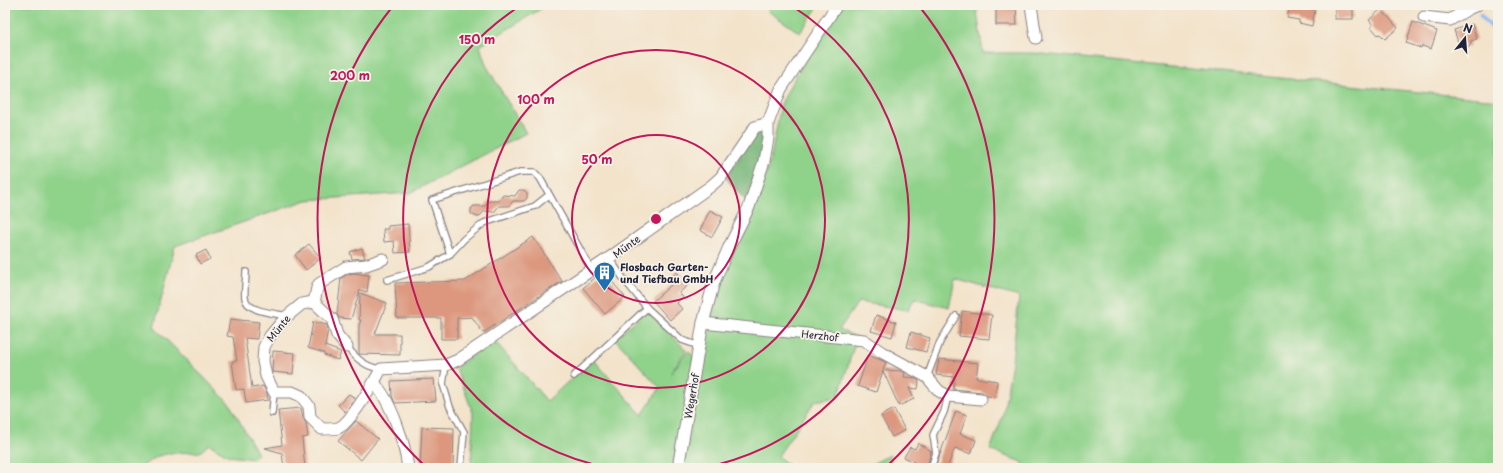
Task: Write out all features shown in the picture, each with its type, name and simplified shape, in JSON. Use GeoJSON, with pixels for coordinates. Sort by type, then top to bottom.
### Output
{"type":"FeatureCollection","features":[{"type":"Feature","properties":{"kind":"street"},"geometry":{"type":"LineString","coordinates":[[768,123],[781,89],[837,5]]}},
{"type":"Feature","properties":{"kind":"street"},"geometry":{"type":"LineString","coordinates":[[1031,5],[1036,38]]}},
{"type":"Feature","properties":{"kind":"street"},"geometry":{"type":"LineString","coordinates":[[1424,17],[1450,20],[1477,5]]}},
{"type":"Feature","properties":{"kind":"street","name":"Münte"},"geometry":{"type":"LineString","coordinates":[[381,368],[446,366],[458,360],[609,258],[711,186],[721,177],[755,127],[768,123]]}},
{"type":"Feature","properties":{"kind":"street","name":"Wegerhof"},"geometry":{"type":"LineString","coordinates":[[678,468],[703,323],[714,282],[729,247],[749,207],[764,161],[768,138],[768,123]]}},
{"type":"Feature","properties":{"kind":"street"},"geometry":{"type":"LineString","coordinates":[[314,302],[319,284],[346,268],[366,265],[383,259]]}},
{"type":"Feature","properties":{"kind":"street","name":"Münte"},"geometry":{"type":"LineString","coordinates":[[274,392],[266,376],[263,361],[264,347],[270,336],[287,316],[302,304],[314,302],[332,319],[337,335],[347,346]]}},
{"type":"Feature","properties":{"kind":"street","name":"Herzhof"},"geometry":{"type":"LineString","coordinates":[[703,323],[864,340],[883,353],[927,377],[939,391],[948,396]]}},
{"type":"Feature","properties":{"kind":"street"},"geometry":{"type":"LineString","coordinates":[[274,392],[292,392],[300,396],[309,406],[310,417],[322,429],[338,428],[352,415],[374,383],[381,368]]}},
{"type":"Feature","properties":{"kind":"street"},"geometry":{"type":"LineString","coordinates":[[374,383],[382,391],[392,410],[408,468]]}},
{"type":"Feature","properties":{"kind":"street"},"geometry":{"type":"LineString","coordinates":[[948,396],[981,399]]}},
{"type":"Feature","properties":{"kind":"lane"},"geometry":{"type":"LineString","coordinates":[[450,254],[432,200],[520,172],[534,172],[540,178],[550,195],[591,269]]}},
{"type":"Feature","properties":{"kind":"lane"},"geometry":{"type":"LineString","coordinates":[[387,280],[429,267],[450,254],[464,239],[484,224],[535,206],[550,195]]}},
{"type":"Feature","properties":{"kind":"lane"},"geometry":{"type":"LineString","coordinates":[[609,258],[622,278],[647,308],[682,340],[699,346]]}},
{"type":"Feature","properties":{"kind":"lane"},"geometry":{"type":"LineString","coordinates":[[246,272],[245,297],[247,304],[255,309],[287,316]]}},
{"type":"Feature","properties":{"kind":"lane"},"geometry":{"type":"LineString","coordinates":[[574,376],[647,308]]}},
{"type":"Feature","properties":{"kind":"lane"},"geometry":{"type":"LineString","coordinates":[[927,377],[940,342],[956,316]]}},
{"type":"Feature","properties":{"kind":"lane","name":"Münte"},"geometry":{"type":"LineString","coordinates":[[347,346],[362,362],[372,368],[381,368]]}},
{"type":"Feature","properties":{"kind":"lane"},"geometry":{"type":"LineString","coordinates":[[446,366],[443,384],[450,407],[464,432],[462,468]]}},
{"type":"Feature","properties":{"kind":"lane"},"geometry":{"type":"LineString","coordinates":[[272,413],[274,392]]}},
{"type":"Feature","properties":{"kind":"lane"},"geometry":{"type":"LineString","coordinates":[[931,468],[936,453],[933,435],[944,412],[948,396]]}},
{"type":"Feature","properties":{"kind":"green space"},"geometry":{"type":"Polygon","coordinates":[[[5,5],[547,5],[480,46],[486,65],[526,133],[410,193],[307,200],[175,246],[154,327],[229,403],[258,454],[253,459],[229,456],[209,444],[200,452],[171,453],[158,456],[139,468],[5,468],[5,5]]]}},
{"type":"Feature","properties":{"kind":"green space"},"geometry":{"type":"Polygon","coordinates":[[[772,5],[819,5],[800,33],[768,11],[772,5]]]}},
{"type":"Feature","properties":{"kind":"green space"},"geometry":{"type":"Polygon","coordinates":[[[842,5],[976,5],[983,53],[1033,53],[1498,100],[1498,468],[1023,468],[1024,463],[990,450],[1003,415],[1012,362],[1019,297],[955,279],[949,308],[914,299],[908,310],[858,302],[839,330],[857,337],[838,397],[815,401],[778,456],[791,468],[683,468],[707,335],[725,267],[761,191],[772,152],[781,104],[792,82],[842,5]]]}},
{"type":"Feature","properties":{"kind":"green space"},"geometry":{"type":"Polygon","coordinates":[[[754,133],[763,134],[762,150],[747,201],[726,178],[754,133]]]}},
{"type":"Feature","properties":{"kind":"green space"},"geometry":{"type":"Polygon","coordinates":[[[647,310],[686,350],[671,373],[688,351],[694,356],[673,468],[471,468],[473,413],[456,368],[493,339],[547,401],[593,359],[642,415],[660,388],[615,339],[647,310]]]}},
{"type":"Feature","properties":{"kind":"green space"},"geometry":{"type":"Polygon","coordinates":[[[890,455],[892,468],[864,468],[890,455]]]}},
{"type":"Feature","properties":{"kind":"building"},"geometry":{"type":"Polygon","coordinates":[[[996,5],[1016,5],[1017,25],[996,25],[996,5]]]}},
{"type":"Feature","properties":{"kind":"building"},"geometry":{"type":"Polygon","coordinates":[[[1290,5],[1316,5],[1312,26],[1299,23],[1299,20],[1287,18],[1290,5]]]}},
{"type":"Feature","properties":{"kind":"building"},"geometry":{"type":"Polygon","coordinates":[[[1335,5],[1353,5],[1353,19],[1335,19],[1335,5]]]}},
{"type":"Feature","properties":{"kind":"building"},"geometry":{"type":"Polygon","coordinates":[[[1381,9],[1398,28],[1385,39],[1380,34],[1378,35],[1371,27],[1373,25],[1369,20],[1381,9]]]}},
{"type":"Feature","properties":{"kind":"building"},"geometry":{"type":"Polygon","coordinates":[[[1413,22],[1437,31],[1431,49],[1422,46],[1421,48],[1406,43],[1413,22]]]}},
{"type":"Feature","properties":{"kind":"building"},"geometry":{"type":"Polygon","coordinates":[[[1472,24],[1477,39],[1471,41],[1469,47],[1463,43],[1459,45],[1454,30],[1472,24]]]}},
{"type":"Feature","properties":{"kind":"building"},"geometry":{"type":"Polygon","coordinates":[[[519,190],[524,190],[527,193],[527,198],[524,201],[513,201],[509,206],[499,206],[494,212],[484,211],[477,217],[471,214],[471,209],[474,206],[485,206],[489,201],[499,201],[503,195],[515,196],[519,190]]]}},
{"type":"Feature","properties":{"kind":"building"},"geometry":{"type":"Polygon","coordinates":[[[710,210],[723,217],[712,237],[700,230],[710,210]]]}},
{"type":"Feature","properties":{"kind":"building"},"geometry":{"type":"Polygon","coordinates":[[[408,224],[410,252],[395,253],[394,241],[384,242],[383,229],[388,229],[388,226],[408,224]]]}},
{"type":"Feature","properties":{"kind":"building"},"geometry":{"type":"Polygon","coordinates":[[[533,237],[562,281],[483,333],[472,317],[457,318],[457,339],[441,339],[441,318],[397,318],[395,283],[465,281],[533,237]]]}},
{"type":"Feature","properties":{"kind":"building"},"geometry":{"type":"Polygon","coordinates":[[[309,244],[321,258],[306,270],[295,255],[309,244]]]}},
{"type":"Feature","properties":{"kind":"building"},"geometry":{"type":"Polygon","coordinates":[[[362,248],[365,258],[352,259],[350,252],[362,248]]]}},
{"type":"Feature","properties":{"kind":"building"},"geometry":{"type":"Polygon","coordinates":[[[206,250],[210,259],[200,264],[196,255],[206,250]]]}},
{"type":"Feature","properties":{"kind":"building","name":"Flosbach Garten- und Tiefbau GmbH"},"geometry":{"type":"Polygon","coordinates":[[[603,271],[625,297],[605,314],[583,288],[603,271]]]}},
{"type":"Feature","properties":{"kind":"building"},"geometry":{"type":"Polygon","coordinates":[[[677,272],[688,285],[679,293],[683,297],[677,303],[682,309],[670,320],[653,301],[671,285],[667,281],[677,272]]]}},
{"type":"Feature","properties":{"kind":"building"},"geometry":{"type":"Polygon","coordinates":[[[353,273],[369,275],[367,292],[360,290],[351,319],[339,318],[337,314],[341,278],[353,273]]]}},
{"type":"Feature","properties":{"kind":"building"},"geometry":{"type":"Polygon","coordinates":[[[360,293],[387,303],[375,334],[400,334],[400,355],[359,354],[359,325],[361,320],[359,320],[360,293]]]}},
{"type":"Feature","properties":{"kind":"building"},"geometry":{"type":"Polygon","coordinates":[[[962,311],[992,315],[989,339],[959,336],[962,311]]]}},
{"type":"Feature","properties":{"kind":"building"},"geometry":{"type":"Polygon","coordinates":[[[876,315],[896,322],[892,337],[871,331],[876,315]]]}},
{"type":"Feature","properties":{"kind":"building"},"geometry":{"type":"Polygon","coordinates":[[[230,319],[259,322],[257,339],[245,338],[252,388],[263,386],[267,393],[268,400],[246,403],[244,389],[236,390],[232,361],[237,361],[233,337],[227,336],[230,319]]]}},
{"type":"Feature","properties":{"kind":"building"},"geometry":{"type":"Polygon","coordinates":[[[313,322],[327,325],[328,329],[325,346],[341,352],[338,360],[324,355],[324,353],[308,348],[313,322]]]}},
{"type":"Feature","properties":{"kind":"building"},"geometry":{"type":"Polygon","coordinates":[[[911,332],[930,338],[926,352],[907,347],[911,332]]]}},
{"type":"Feature","properties":{"kind":"building"},"geometry":{"type":"Polygon","coordinates":[[[273,351],[295,353],[293,374],[272,372],[273,351]]]}},
{"type":"Feature","properties":{"kind":"building"},"geometry":{"type":"Polygon","coordinates":[[[868,355],[886,362],[883,370],[902,371],[905,373],[904,377],[915,378],[919,381],[918,389],[909,388],[914,399],[899,406],[883,371],[876,392],[858,386],[868,355]]]}},
{"type":"Feature","properties":{"kind":"building"},"geometry":{"type":"Polygon","coordinates":[[[939,359],[978,363],[976,378],[997,381],[995,397],[987,396],[982,392],[953,389],[955,377],[936,375],[939,359]]]}},
{"type":"Feature","properties":{"kind":"building"},"geometry":{"type":"Polygon","coordinates":[[[434,379],[436,401],[395,403],[392,396],[391,381],[434,379]]]}},
{"type":"Feature","properties":{"kind":"building"},"geometry":{"type":"Polygon","coordinates":[[[349,394],[355,398],[345,412],[338,405],[349,394]]]}},
{"type":"Feature","properties":{"kind":"building"},"geometry":{"type":"Polygon","coordinates":[[[301,408],[303,418],[306,423],[308,437],[302,438],[305,468],[284,468],[282,453],[265,448],[282,445],[278,410],[301,408]]]}},
{"type":"Feature","properties":{"kind":"building"},"geometry":{"type":"Polygon","coordinates":[[[894,409],[905,430],[892,437],[881,416],[894,409]]]}},
{"type":"Feature","properties":{"kind":"building"},"geometry":{"type":"Polygon","coordinates":[[[956,411],[967,415],[960,434],[976,440],[971,454],[955,448],[947,468],[935,468],[956,411]]]}},
{"type":"Feature","properties":{"kind":"building"},"geometry":{"type":"Polygon","coordinates":[[[356,421],[378,439],[361,460],[338,441],[356,421]]]}},
{"type":"Feature","properties":{"kind":"building"},"geometry":{"type":"Polygon","coordinates":[[[422,427],[454,428],[453,468],[420,468],[422,427]]]}},
{"type":"Feature","properties":{"kind":"building"},"geometry":{"type":"Polygon","coordinates":[[[918,443],[931,451],[927,468],[911,468],[914,462],[904,457],[910,447],[915,449],[918,443]]]}},
{"type":"Feature","properties":{"kind":"waterway"},"geometry":{"type":"LineString","coordinates":[[1480,15],[1498,34]]}},
{"type":"Feature","properties":{"kind":"place","name":"Flosbach Garten- und Tiefbau GmbH"},"geometry":{"type":"Point","coordinates":[604,292]}}]}
